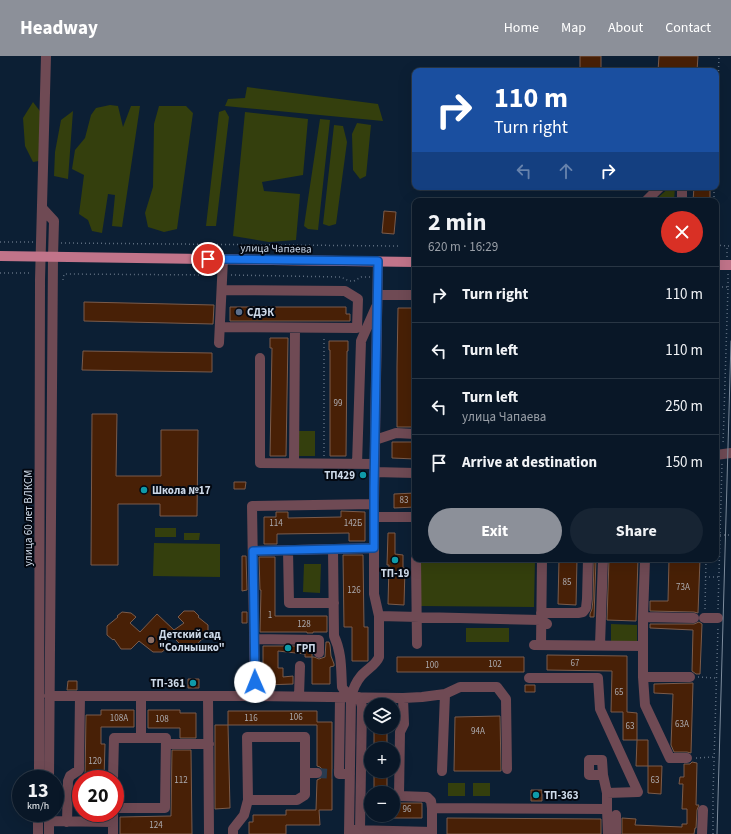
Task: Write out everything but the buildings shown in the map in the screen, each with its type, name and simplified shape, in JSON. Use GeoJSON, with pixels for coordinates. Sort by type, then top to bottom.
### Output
{"type":"FeatureCollection","features":[{"type":"Feature","properties":{"kind":"main road","name":"улица Чапаева"},"geometry":{"type":"LineString","coordinates":[[0,256],[412,262]]}},
{"type":"Feature","properties":{"kind":"main road"},"geometry":{"type":"LineString","coordinates":[[719,265],[731,266]]}},
{"type":"Feature","properties":{"kind":"street","name":"улица 60 лет ВЛКСМ"},"geometry":{"type":"LineString","coordinates":[[39,770],[41,242],[46,56]]}},
{"type":"Feature","properties":{"kind":"street"},"geometry":{"type":"LineString","coordinates":[[649,198],[657,190]]}},
{"type":"Feature","properties":{"kind":"street","name":"улица 60 лет ВЛКСМ"},"geometry":{"type":"LineString","coordinates":[[42,208],[54,221],[49,770]]}},
{"type":"Feature","properties":{"kind":"street"},"geometry":{"type":"LineString","coordinates":[[220,343],[223,259]]}},
{"type":"Feature","properties":{"kind":"street"},"geometry":{"type":"LineString","coordinates":[[353,832],[350,774],[355,685],[361,676],[377,661],[379,657],[379,616],[374,594],[374,468],[378,261]]}},
{"type":"Feature","properties":{"kind":"street"},"geometry":{"type":"LineString","coordinates":[[220,327],[357,328],[358,299],[345,291],[222,290]]}},
{"type":"Feature","properties":{"kind":"street"},"geometry":{"type":"LineString","coordinates":[[378,299],[412,295]]}},
{"type":"Feature","properties":{"kind":"street"},"geometry":{"type":"LineString","coordinates":[[357,464],[361,341],[378,299]]}},
{"type":"Feature","properties":{"kind":"street"},"geometry":{"type":"LineString","coordinates":[[294,463],[295,328]]}},
{"type":"Feature","properties":{"kind":"street"},"geometry":{"type":"LineString","coordinates":[[260,358],[260,463],[357,464],[374,468],[412,473]]}},
{"type":"Feature","properties":{"kind":"street"},"geometry":{"type":"LineString","coordinates":[[375,440],[396,433],[412,434]]}},
{"type":"Feature","properties":{"kind":"street"},"geometry":{"type":"LineString","coordinates":[[256,696],[252,506],[374,504]]}},
{"type":"Feature","properties":{"kind":"street"},"geometry":{"type":"LineString","coordinates":[[374,517],[412,517]]}},
{"type":"Feature","properties":{"kind":"street"},"geometry":{"type":"LineString","coordinates":[[253,551],[374,548]]}},
{"type":"Feature","properties":{"kind":"street"},"geometry":{"type":"LineString","coordinates":[[334,549],[334,636],[341,657],[342,687],[355,697],[362,706],[353,832]]}},
{"type":"Feature","properties":{"kind":"street"},"geometry":{"type":"LineString","coordinates":[[288,550],[289,603],[334,603]]}},
{"type":"Feature","properties":{"kind":"street"},"geometry":{"type":"LineString","coordinates":[[416,562],[416,644]]}},
{"type":"Feature","properties":{"kind":"street"},"geometry":{"type":"LineString","coordinates":[[542,562],[543,619],[537,645],[642,646]]}},
{"type":"Feature","properties":{"kind":"street"},"geometry":{"type":"LineString","coordinates":[[379,616],[543,619],[583,612],[586,608],[587,599],[588,562]]}},
{"type":"Feature","properties":{"kind":"street"},"geometry":{"type":"LineString","coordinates":[[600,645],[603,562]]}},
{"type":"Feature","properties":{"kind":"street"},"geometry":{"type":"LineString","coordinates":[[645,562],[642,646],[645,705],[670,758],[687,758]]}},
{"type":"Feature","properties":{"kind":"street"},"geometry":{"type":"LineString","coordinates":[[643,617],[718,618]]}},
{"type":"Feature","properties":{"kind":"street"},"geometry":{"type":"LineString","coordinates":[[254,639],[319,640],[319,653]]}},
{"type":"Feature","properties":{"kind":"street"},"geometry":{"type":"LineString","coordinates":[[299,696],[300,666]]}},
{"type":"Feature","properties":{"kind":"street"},"geometry":{"type":"LineString","coordinates":[[643,677],[690,677]]}},
{"type":"Feature","properties":{"kind":"street"},"geometry":{"type":"LineString","coordinates":[[529,678],[598,678],[600,709],[638,792],[607,793]]}},
{"type":"Feature","properties":{"kind":"street"},"geometry":{"type":"LineString","coordinates":[[49,696],[299,696],[422,698],[445,694],[460,687],[497,687],[506,699],[507,769]]}},
{"type":"Feature","properties":{"kind":"street"},"geometry":{"type":"LineString","coordinates":[[442,771],[445,694]]}},
{"type":"Feature","properties":{"kind":"street"},"geometry":{"type":"LineString","coordinates":[[67,822],[68,781],[70,776],[79,770],[80,696]]}},
{"type":"Feature","properties":{"kind":"street"},"geometry":{"type":"LineString","coordinates":[[141,696],[141,738]]}},
{"type":"Feature","properties":{"kind":"street"},"geometry":{"type":"LineString","coordinates":[[208,696],[209,834]]}},
{"type":"Feature","properties":{"kind":"street"},"geometry":{"type":"LineString","coordinates":[[340,697],[336,774],[350,774]]}},
{"type":"Feature","properties":{"kind":"street"},"geometry":{"type":"LineString","coordinates":[[353,832],[432,833],[431,801],[427,797],[399,796],[400,732],[404,724],[404,698]]}},
{"type":"Feature","properties":{"kind":"street"},"geometry":{"type":"LineString","coordinates":[[233,834],[233,829],[244,815],[248,800],[247,737],[305,737],[305,796],[297,800],[248,800]]}},
{"type":"Feature","properties":{"kind":"street"},"geometry":{"type":"LineString","coordinates":[[113,770],[114,738],[166,738],[165,808],[124,808]]}},
{"type":"Feature","properties":{"kind":"street"},"geometry":{"type":"LineString","coordinates":[[166,744],[209,744]]}},
{"type":"Feature","properties":{"kind":"street"},"geometry":{"type":"LineString","coordinates":[[305,773],[317,773]]}},
{"type":"Feature","properties":{"kind":"street"},"geometry":{"type":"LineString","coordinates":[[602,775],[616,834]]}},
{"type":"Feature","properties":{"kind":"street"},"geometry":{"type":"LineString","coordinates":[[432,808],[612,812]]}},
{"type":"Feature","properties":{"kind":"street"},"geometry":{"type":"LineString","coordinates":[[702,834],[703,810]]}},
{"type":"Feature","properties":{"kind":"street"},"geometry":{"type":"LineString","coordinates":[[608,834],[612,812]]}},
{"type":"Feature","properties":{"kind":"street"},"geometry":{"type":"LineString","coordinates":[[64,821],[72,822]]}},
{"type":"Feature","properties":{"kind":"street"},"geometry":{"type":"LineString","coordinates":[[38,822],[38,834]]}},
{"type":"Feature","properties":{"kind":"street"},"geometry":{"type":"LineString","coordinates":[[49,822],[49,834]]}},
{"type":"Feature","properties":{"kind":"street"},"geometry":{"type":"LineString","coordinates":[[113,822],[113,834]]}},
{"type":"Feature","properties":{"kind":"path"},"geometry":{"type":"LineString","coordinates":[[719,56],[719,68]]}},
{"type":"Feature","properties":{"kind":"path"},"geometry":{"type":"LineString","coordinates":[[0,242],[41,242]]}},
{"type":"Feature","properties":{"kind":"path"},"geometry":{"type":"LineString","coordinates":[[53,242],[399,246]]}},
{"type":"Feature","properties":{"kind":"path"},"geometry":{"type":"LineString","coordinates":[[719,245],[727,246]]}},
{"type":"Feature","properties":{"kind":"path"},"geometry":{"type":"LineString","coordinates":[[0,273],[32,273]]}},
{"type":"Feature","properties":{"kind":"path"},"geometry":{"type":"LineString","coordinates":[[722,287],[731,287]]}},
{"type":"Feature","properties":{"kind":"path"},"geometry":{"type":"LineString","coordinates":[[714,834],[713,795],[728,287]]}},
{"type":"Feature","properties":{"kind":"path"},"geometry":{"type":"LineString","coordinates":[[324,328],[324,463]]}},
{"type":"Feature","properties":{"kind":"path"},"geometry":{"type":"LineString","coordinates":[[726,331],[731,331]]}},
{"type":"Feature","properties":{"kind":"path"},"geometry":{"type":"LineString","coordinates":[[720,535],[731,535]]}},
{"type":"Feature","properties":{"kind":"path"},"geometry":{"type":"LineString","coordinates":[[699,618],[706,562]]}},
{"type":"Feature","properties":{"kind":"path"},"geometry":{"type":"LineString","coordinates":[[705,577],[719,577]]}},
{"type":"Feature","properties":{"kind":"path"},"geometry":{"type":"LineString","coordinates":[[701,677],[716,678]]}},
{"type":"Feature","properties":{"kind":"path"},"geometry":{"type":"LineString","coordinates":[[687,758],[714,757]]}},
{"type":"Feature","properties":{"kind":"green space"},"geometry":{"type":"Polygon","coordinates":[[[247,87],[378,104],[383,121],[225,106],[228,99],[245,98],[247,87]]]}},
{"type":"Feature","properties":{"kind":"green space"},"geometry":{"type":"Polygon","coordinates":[[[33,102],[49,123],[45,160],[33,162],[25,146],[23,118],[33,102]]]}},
{"type":"Feature","properties":{"kind":"green space"},"geometry":{"type":"Polygon","coordinates":[[[110,105],[118,106],[123,127],[131,106],[140,106],[122,227],[112,226],[115,195],[108,194],[102,233],[92,231],[88,220],[79,214],[84,175],[72,169],[75,150],[85,138],[91,115],[96,108],[110,105]]]}},
{"type":"Feature","properties":{"kind":"green space"},"geometry":{"type":"Polygon","coordinates":[[[159,106],[186,106],[193,113],[177,229],[164,232],[148,227],[145,213],[153,187],[154,124],[159,106]]]}},
{"type":"Feature","properties":{"kind":"green space"},"geometry":{"type":"Polygon","coordinates":[[[225,110],[229,117],[216,226],[206,226],[219,112],[225,110]]]}},
{"type":"Feature","properties":{"kind":"green space"},"geometry":{"type":"Polygon","coordinates":[[[73,111],[68,179],[54,176],[55,152],[61,120],[73,111]]]}},
{"type":"Feature","properties":{"kind":"green space"},"geometry":{"type":"Polygon","coordinates":[[[245,112],[308,119],[303,175],[262,182],[264,191],[300,194],[296,240],[269,242],[233,236],[245,112]]]}},
{"type":"Feature","properties":{"kind":"green space"},"geometry":{"type":"Polygon","coordinates":[[[320,119],[330,120],[318,230],[308,229],[304,226],[320,119]]]}},
{"type":"Feature","properties":{"kind":"green space"},"geometry":{"type":"Polygon","coordinates":[[[357,123],[371,125],[366,176],[360,179],[353,170],[352,134],[357,123]]]}},
{"type":"Feature","properties":{"kind":"green space"},"geometry":{"type":"Polygon","coordinates":[[[334,125],[343,126],[347,142],[336,224],[329,226],[323,224],[334,125]]]}},
{"type":"Feature","properties":{"kind":"green space"},"geometry":{"type":"Polygon","coordinates":[[[667,190],[675,190],[674,198],[657,198],[667,190]]]}},
{"type":"Feature","properties":{"kind":"green space"},"geometry":{"type":"Polygon","coordinates":[[[299,431],[315,431],[315,456],[299,456],[299,431]]]}},
{"type":"Feature","properties":{"kind":"green space"},"geometry":{"type":"Polygon","coordinates":[[[155,528],[176,528],[176,537],[155,537],[155,528]]]}},
{"type":"Feature","properties":{"kind":"green space"},"geometry":{"type":"Polygon","coordinates":[[[184,533],[200,533],[199,540],[184,540],[184,533]]]}},
{"type":"Feature","properties":{"kind":"green space"},"geometry":{"type":"Polygon","coordinates":[[[154,543],[220,544],[220,577],[153,576],[154,543]]]}},
{"type":"Feature","properties":{"kind":"green space"},"geometry":{"type":"Polygon","coordinates":[[[421,562],[535,562],[534,607],[420,606],[421,562]]]}},
{"type":"Feature","properties":{"kind":"green space"},"geometry":{"type":"Polygon","coordinates":[[[304,564],[321,564],[320,593],[303,592],[304,564]]]}},
{"type":"Feature","properties":{"kind":"green space"},"geometry":{"type":"Polygon","coordinates":[[[611,624],[637,625],[637,641],[611,641],[611,624]]]}},
{"type":"Feature","properties":{"kind":"green space"},"geometry":{"type":"Polygon","coordinates":[[[466,628],[509,628],[509,642],[466,642],[466,628]]]}},
{"type":"Feature","properties":{"kind":"green space"},"geometry":{"type":"Polygon","coordinates":[[[448,783],[465,783],[465,796],[448,796],[448,783]]]}},
{"type":"Feature","properties":{"kind":"green space"},"geometry":{"type":"Polygon","coordinates":[[[473,783],[490,783],[490,796],[473,796],[473,783]]]}},
{"type":"Feature","properties":{"kind":"tunnel"},"geometry":{"type":"LineString","coordinates":[[317,773],[333,774]]}},
{"type":"Feature","properties":{"kind":"tram line"},"geometry":{"type":"LineString","coordinates":[[717,834],[731,341]]}},
{"type":"Feature","properties":{"kind":"place","name":"СДЭК"},"geometry":{"type":"Point","coordinates":[239,312]}},
{"type":"Feature","properties":{"kind":"place","name":"ТП429"},"geometry":{"type":"Point","coordinates":[363,475]}},
{"type":"Feature","properties":{"kind":"place","name":"Школа №17"},"geometry":{"type":"Point","coordinates":[144,490]}},
{"type":"Feature","properties":{"kind":"place","name":"ТП-19"},"geometry":{"type":"Point","coordinates":[395,560]}},
{"type":"Feature","properties":{"kind":"place","name":"Детский сад \"Солнышко\""},"geometry":{"type":"Point","coordinates":[151,640]}},
{"type":"Feature","properties":{"kind":"place","name":"ГРП"},"geometry":{"type":"Point","coordinates":[288,648]}},
{"type":"Feature","properties":{"kind":"place","name":"ТП-361"},"geometry":{"type":"Point","coordinates":[193,683]}},
{"type":"Feature","properties":{"kind":"place","name":"ТП-363"},"geometry":{"type":"Point","coordinates":[536,795]}},
{"type":"Feature","properties":{"kind":"route"},"geometry":{"type":"LineString","coordinates":[[208,259],[378,261],[374,548],[253,551],[255,682]]}}]}
